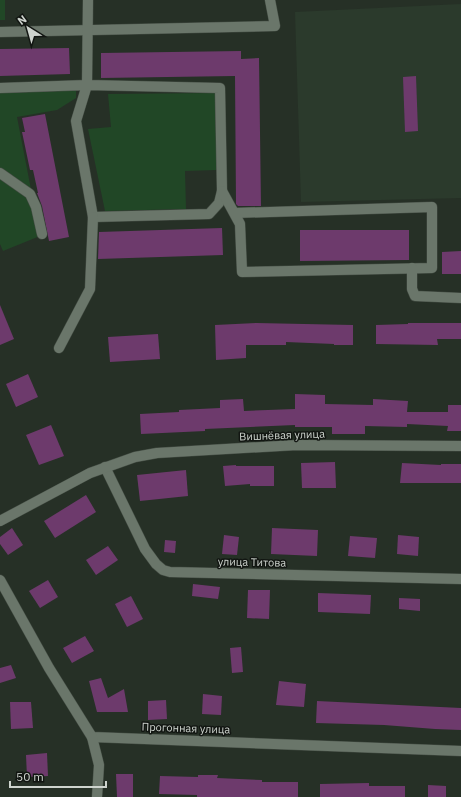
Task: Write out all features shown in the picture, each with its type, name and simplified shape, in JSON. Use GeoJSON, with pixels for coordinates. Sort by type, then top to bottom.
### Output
{"type":"FeatureCollection","features":[{"type":"Feature","properties":{"kind":"street"},"geometry":{"type":"LineString","coordinates":[[59,348],[90,289],[93,217],[76,121],[87,85],[88,0]]}},
{"type":"Feature","properties":{"kind":"street"},"geometry":{"type":"LineString","coordinates":[[0,32],[274,26],[270,0]]}},
{"type":"Feature","properties":{"kind":"street"},"geometry":{"type":"LineString","coordinates":[[0,88],[87,85],[220,88],[222,191],[219,203],[209,214],[93,217]]}},
{"type":"Feature","properties":{"kind":"street"},"geometry":{"type":"LineString","coordinates":[[0,173],[30,194],[36,207],[42,234]]}},
{"type":"Feature","properties":{"kind":"street"},"geometry":{"type":"LineString","coordinates":[[222,191],[234,213],[240,224],[242,272],[432,268],[432,207],[234,213]]}},
{"type":"Feature","properties":{"kind":"street"},"geometry":{"type":"LineString","coordinates":[[412,268],[412,289],[415,296],[461,298]]}},
{"type":"Feature","properties":{"kind":"street","name":"Вишнёвая улица"},"geometry":{"type":"LineString","coordinates":[[0,521],[90,473],[135,457],[157,453],[297,445],[461,446]]}},
{"type":"Feature","properties":{"kind":"street","name":"улица Титова"},"geometry":{"type":"LineString","coordinates":[[105,467],[145,549],[156,564],[163,570],[170,572],[461,579]]}},
{"type":"Feature","properties":{"kind":"street"},"geometry":{"type":"LineString","coordinates":[[0,580],[49,668],[92,737],[99,765],[97,797]]}},
{"type":"Feature","properties":{"kind":"street","name":"Прогонная улица"},"geometry":{"type":"LineString","coordinates":[[92,737],[461,751]]}},
{"type":"Feature","properties":{"kind":"shaded area"},"geometry":{"type":"Polygon","coordinates":[[[461,4],[461,198],[301,202],[295,12],[461,4]]]}},
{"type":"Feature","properties":{"kind":"green space"},"geometry":{"type":"Polygon","coordinates":[[[0,0],[5,0],[5,20],[0,20],[0,0]]]}},
{"type":"Feature","properties":{"kind":"green space"},"geometry":{"type":"Polygon","coordinates":[[[76,90],[76,98],[57,110],[17,117],[40,236],[3,251],[0,244],[0,93],[76,90]]]}},
{"type":"Feature","properties":{"kind":"green space"},"geometry":{"type":"Polygon","coordinates":[[[216,93],[217,170],[185,171],[186,209],[105,211],[88,129],[111,127],[108,94],[216,93]]]}},
{"type":"Feature","properties":{"kind":"building"},"geometry":{"type":"Polygon","coordinates":[[[69,48],[70,74],[0,76],[0,49],[69,48]]]}},
{"type":"Feature","properties":{"kind":"building"},"geometry":{"type":"Polygon","coordinates":[[[241,51],[241,59],[259,58],[261,206],[238,206],[236,204],[235,76],[101,78],[101,53],[241,51]]]}},
{"type":"Feature","properties":{"kind":"building"},"geometry":{"type":"Polygon","coordinates":[[[416,76],[418,131],[405,132],[403,77],[416,76]]]}},
{"type":"Feature","properties":{"kind":"building"},"geometry":{"type":"Polygon","coordinates":[[[45,114],[69,237],[49,241],[42,206],[37,193],[33,170],[30,170],[22,132],[25,132],[22,118],[45,114]]]}},
{"type":"Feature","properties":{"kind":"building"},"geometry":{"type":"Polygon","coordinates":[[[222,228],[223,255],[98,259],[99,232],[222,228]]]}},
{"type":"Feature","properties":{"kind":"building"},"geometry":{"type":"Polygon","coordinates":[[[300,230],[409,230],[409,260],[300,261],[300,230]]]}},
{"type":"Feature","properties":{"kind":"building"},"geometry":{"type":"Polygon","coordinates":[[[461,251],[461,274],[442,274],[442,252],[461,251]]]}},
{"type":"Feature","properties":{"kind":"building"},"geometry":{"type":"Polygon","coordinates":[[[0,305],[14,339],[0,345],[0,305]]]}},
{"type":"Feature","properties":{"kind":"building"},"geometry":{"type":"Polygon","coordinates":[[[256,323],[353,325],[353,345],[286,342],[286,345],[246,345],[246,358],[216,360],[215,325],[256,323]]]}},
{"type":"Feature","properties":{"kind":"building"},"geometry":{"type":"Polygon","coordinates":[[[408,323],[461,323],[461,339],[437,339],[438,345],[376,344],[376,325],[408,323]]]}},
{"type":"Feature","properties":{"kind":"building"},"geometry":{"type":"Polygon","coordinates":[[[158,334],[160,359],[110,362],[108,337],[158,334]]]}},
{"type":"Feature","properties":{"kind":"building"},"geometry":{"type":"Polygon","coordinates":[[[28,374],[38,397],[16,407],[6,384],[28,374]]]}},
{"type":"Feature","properties":{"kind":"building"},"geometry":{"type":"Polygon","coordinates":[[[295,394],[325,395],[325,404],[373,405],[373,399],[408,401],[407,412],[448,412],[448,405],[461,405],[461,431],[447,431],[448,426],[407,424],[407,427],[365,426],[365,434],[332,434],[332,427],[295,427],[295,425],[205,429],[205,431],[141,434],[140,414],[220,408],[220,400],[243,399],[244,411],[295,409],[295,394]]]}},
{"type":"Feature","properties":{"kind":"building"},"geometry":{"type":"Polygon","coordinates":[[[51,425],[64,456],[39,465],[26,435],[51,425]]]}},
{"type":"Feature","properties":{"kind":"building"},"geometry":{"type":"Polygon","coordinates":[[[335,462],[336,488],[302,488],[301,463],[335,462]]]}},
{"type":"Feature","properties":{"kind":"building"},"geometry":{"type":"Polygon","coordinates":[[[402,463],[441,465],[461,464],[461,483],[400,483],[402,463]]]}},
{"type":"Feature","properties":{"kind":"building"},"geometry":{"type":"Polygon","coordinates":[[[223,466],[274,466],[274,486],[250,486],[250,484],[225,486],[223,466]]]}},
{"type":"Feature","properties":{"kind":"building"},"geometry":{"type":"Polygon","coordinates":[[[186,470],[188,496],[140,501],[137,475],[186,470]]]}},
{"type":"Feature","properties":{"kind":"building"},"geometry":{"type":"Polygon","coordinates":[[[86,495],[96,512],[55,538],[44,521],[86,495]]]}},
{"type":"Feature","properties":{"kind":"building"},"geometry":{"type":"Polygon","coordinates":[[[12,528],[23,545],[8,555],[0,544],[0,537],[12,528]]]}},
{"type":"Feature","properties":{"kind":"building"},"geometry":{"type":"Polygon","coordinates":[[[272,528],[318,530],[317,556],[271,554],[272,528]]]}},
{"type":"Feature","properties":{"kind":"building"},"geometry":{"type":"Polygon","coordinates":[[[224,535],[239,537],[237,555],[222,554],[224,535]]]}},
{"type":"Feature","properties":{"kind":"building"},"geometry":{"type":"Polygon","coordinates":[[[398,535],[419,537],[418,556],[397,554],[398,535]]]}},
{"type":"Feature","properties":{"kind":"building"},"geometry":{"type":"Polygon","coordinates":[[[350,536],[377,538],[375,558],[348,556],[350,536]]]}},
{"type":"Feature","properties":{"kind":"building"},"geometry":{"type":"Polygon","coordinates":[[[165,540],[176,541],[175,553],[164,552],[165,540]]]}},
{"type":"Feature","properties":{"kind":"building"},"geometry":{"type":"Polygon","coordinates":[[[108,546],[118,560],[96,575],[86,560],[108,546]]]}},
{"type":"Feature","properties":{"kind":"building"},"geometry":{"type":"Polygon","coordinates":[[[48,580],[58,597],[40,608],[29,591],[48,580]]]}},
{"type":"Feature","properties":{"kind":"building"},"geometry":{"type":"Polygon","coordinates":[[[193,584],[220,587],[218,599],[192,596],[193,584]]]}},
{"type":"Feature","properties":{"kind":"building"},"geometry":{"type":"Polygon","coordinates":[[[248,590],[270,590],[269,619],[247,618],[248,590]]]}},
{"type":"Feature","properties":{"kind":"building"},"geometry":{"type":"Polygon","coordinates":[[[318,593],[371,595],[370,614],[318,612],[318,593]]]}},
{"type":"Feature","properties":{"kind":"building"},"geometry":{"type":"Polygon","coordinates":[[[131,596],[143,619],[127,627],[115,604],[131,596]]]}},
{"type":"Feature","properties":{"kind":"building"},"geometry":{"type":"Polygon","coordinates":[[[399,598],[420,599],[420,611],[399,609],[399,598]]]}},
{"type":"Feature","properties":{"kind":"building"},"geometry":{"type":"Polygon","coordinates":[[[85,636],[94,651],[72,663],[63,648],[85,636]]]}},
{"type":"Feature","properties":{"kind":"building"},"geometry":{"type":"Polygon","coordinates":[[[241,647],[243,672],[232,673],[230,648],[241,647]]]}},
{"type":"Feature","properties":{"kind":"building"},"geometry":{"type":"Polygon","coordinates":[[[11,665],[16,678],[0,683],[0,668],[11,665]]]}},
{"type":"Feature","properties":{"kind":"building"},"geometry":{"type":"Polygon","coordinates":[[[101,678],[108,698],[124,689],[128,712],[97,712],[89,681],[101,678]]]}},
{"type":"Feature","properties":{"kind":"building"},"geometry":{"type":"Polygon","coordinates":[[[279,681],[306,684],[304,707],[276,705],[279,681]]]}},
{"type":"Feature","properties":{"kind":"building"},"geometry":{"type":"Polygon","coordinates":[[[203,694],[222,696],[221,715],[202,714],[203,694]]]}},
{"type":"Feature","properties":{"kind":"building"},"geometry":{"type":"Polygon","coordinates":[[[166,700],[167,719],[148,720],[148,701],[166,700]]]}},
{"type":"Feature","properties":{"kind":"building"},"geometry":{"type":"Polygon","coordinates":[[[317,701],[461,708],[461,730],[384,725],[316,723],[317,701]]]}},
{"type":"Feature","properties":{"kind":"building"},"geometry":{"type":"Polygon","coordinates":[[[10,702],[31,702],[33,728],[11,729],[10,702]]]}},
{"type":"Feature","properties":{"kind":"building"},"geometry":{"type":"Polygon","coordinates":[[[47,753],[48,776],[27,777],[26,755],[47,753]]]}},
{"type":"Feature","properties":{"kind":"building"},"geometry":{"type":"Polygon","coordinates":[[[116,774],[133,774],[133,797],[117,797],[116,774]]]}},
{"type":"Feature","properties":{"kind":"building"},"geometry":{"type":"Polygon","coordinates":[[[198,775],[218,775],[217,778],[262,780],[262,782],[298,782],[298,797],[197,797],[197,795],[159,794],[160,776],[198,777],[198,775]]]}},
{"type":"Feature","properties":{"kind":"building"},"geometry":{"type":"Polygon","coordinates":[[[369,783],[369,786],[405,786],[405,797],[320,797],[320,784],[369,783]]]}},
{"type":"Feature","properties":{"kind":"building"},"geometry":{"type":"Polygon","coordinates":[[[428,785],[446,786],[446,797],[428,797],[428,785]]]}}]}
